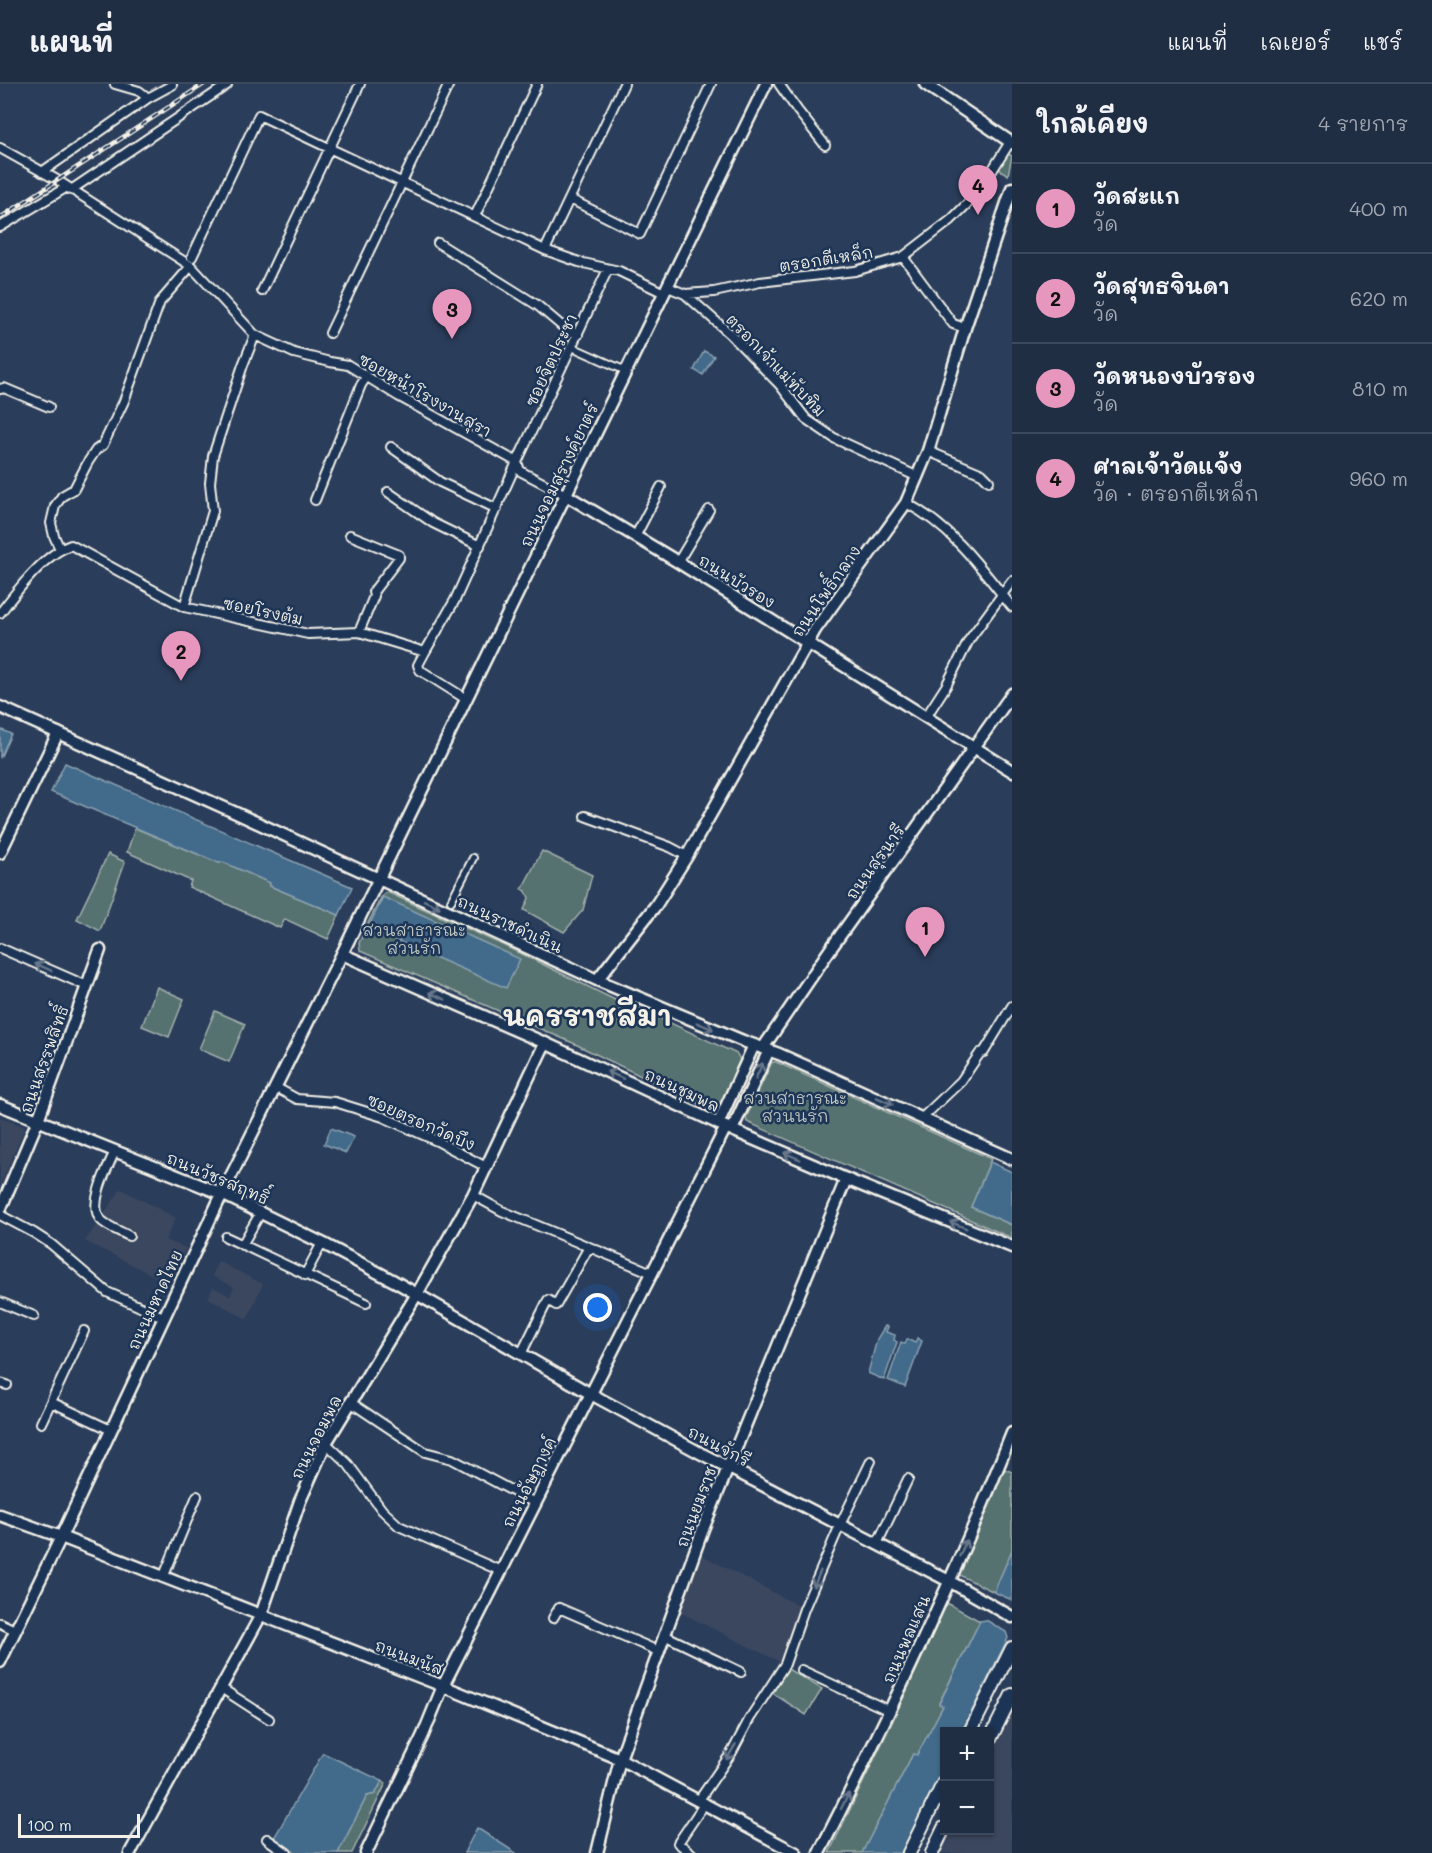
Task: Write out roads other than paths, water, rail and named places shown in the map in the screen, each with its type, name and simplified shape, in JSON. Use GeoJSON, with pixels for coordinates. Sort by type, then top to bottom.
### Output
{"type":"FeatureCollection","features":[{"type":"Feature","properties":{"kind":"main road"},"geometry":{"type":"LineString","coordinates":[[972,1727],[1012,1648]]}},
{"type":"Feature","properties":{"kind":"main road"},"geometry":{"type":"LineString","coordinates":[[994,1731],[1012,1695]]}},
{"type":"Feature","properties":{"kind":"main road"},"geometry":{"type":"LineString","coordinates":[[909,1853],[940,1792]]}},
{"type":"Feature","properties":{"kind":"main road"},"geometry":{"type":"LineString","coordinates":[[932,1853],[941,1835]]}},
{"type":"Feature","properties":{"kind":"street"},"geometry":{"type":"LineString","coordinates":[[115,84],[139,91],[148,98]]}},
{"type":"Feature","properties":{"kind":"street"},"geometry":{"type":"LineString","coordinates":[[42,172],[148,98],[173,84]]}},
{"type":"Feature","properties":{"kind":"street"},"geometry":{"type":"LineString","coordinates":[[262,291],[360,84]]}},
{"type":"Feature","properties":{"kind":"street"},"geometry":{"type":"LineString","coordinates":[[330,333],[449,84]]}},
{"type":"Feature","properties":{"kind":"street"},"geometry":{"type":"LineString","coordinates":[[474,216],[537,84]]}},
{"type":"Feature","properties":{"kind":"street"},"geometry":{"type":"LineString","coordinates":[[545,250],[624,84]]}},
{"type":"Feature","properties":{"kind":"street"},"geometry":{"type":"LineString","coordinates":[[570,199],[640,234],[711,84]]}},
{"type":"Feature","properties":{"kind":"street","name":"ถนนจอมสุรางค์ยาตร์"},"geometry":{"type":"LineString","coordinates":[[342,954],[766,84]]}},
{"type":"Feature","properties":{"kind":"street"},"geometry":{"type":"LineString","coordinates":[[779,84],[825,145]]}},
{"type":"Feature","properties":{"kind":"street"},"geometry":{"type":"LineString","coordinates":[[925,84],[1011,143]]}},
{"type":"Feature","properties":{"kind":"street"},"geometry":{"type":"LineString","coordinates":[[0,227],[69,189],[227,86]]}},
{"type":"Feature","properties":{"kind":"street","name":"ตรอกตีเหล็ก"},"geometry":{"type":"LineString","coordinates":[[192,257],[259,115],[545,250],[666,290],[685,294],[714,292],[760,282],[855,271],[903,257],[951,220],[978,193],[1011,143]]}},
{"type":"Feature","properties":{"kind":"street","name":"ซอยหน้าโรงงานสุรา"},"geometry":{"type":"LineString","coordinates":[[0,148],[191,266],[255,335],[294,353],[348,365],[398,396],[517,462],[520,471],[566,495]]}},
{"type":"Feature","properties":{"kind":"street","name":"ถนนโพธิ์กลาง"},"geometry":{"type":"LineString","coordinates":[[597,980],[656,905],[687,856],[807,642],[906,503],[928,451],[965,328],[1012,188]]}},
{"type":"Feature","properties":{"kind":"street"},"geometry":{"type":"LineString","coordinates":[[438,243],[537,305],[563,327],[578,335]]}},
{"type":"Feature","properties":{"kind":"street"},"geometry":{"type":"LineString","coordinates":[[903,257],[953,324],[965,328]]}},
{"type":"Feature","properties":{"kind":"street"},"geometry":{"type":"LineString","coordinates":[[0,613],[22,585],[60,549],[51,523],[55,506],[62,496],[74,489],[87,462],[103,445],[124,400],[160,302],[191,266]]}},
{"type":"Feature","properties":{"kind":"street","name":"ซอยจิตประชา"},"geometry":{"type":"LineString","coordinates":[[517,462],[608,269]]}},
{"type":"Feature","properties":{"kind":"street","name":"ตรอกเจ้าแม่ทับทิม"},"geometry":{"type":"LineString","coordinates":[[685,294],[729,333],[780,384],[806,419],[834,438],[918,477]]}},
{"type":"Feature","properties":{"kind":"street"},"geometry":{"type":"LineString","coordinates":[[184,607],[213,511],[210,483],[213,456],[255,335]]}},
{"type":"Feature","properties":{"kind":"street"},"geometry":{"type":"LineString","coordinates":[[572,347],[626,371]]}},
{"type":"Feature","properties":{"kind":"street"},"geometry":{"type":"LineString","coordinates":[[315,500],[361,385],[367,376]]}},
{"type":"Feature","properties":{"kind":"street"},"geometry":{"type":"LineString","coordinates":[[0,389],[4,388],[49,407]]}},
{"type":"Feature","properties":{"kind":"street"},"geometry":{"type":"LineString","coordinates":[[391,447],[440,482],[497,509]]}},
{"type":"Feature","properties":{"kind":"street"},"geometry":{"type":"LineString","coordinates":[[928,451],[982,474],[988,481]]}},
{"type":"Feature","properties":{"kind":"street"},"geometry":{"type":"LineString","coordinates":[[466,699],[420,670],[418,665],[455,600],[517,462]]}},
{"type":"Feature","properties":{"kind":"street"},"geometry":{"type":"LineString","coordinates":[[635,537],[661,487]]}},
{"type":"Feature","properties":{"kind":"street"},"geometry":{"type":"LineString","coordinates":[[387,492],[433,523],[480,546]]}},
{"type":"Feature","properties":{"kind":"street","name":"ถนนบัวรอง"},"geometry":{"type":"LineString","coordinates":[[566,495],[678,562],[1012,771]]}},
{"type":"Feature","properties":{"kind":"street"},"geometry":{"type":"LineString","coordinates":[[906,503],[941,526],[1012,607]]}},
{"type":"Feature","properties":{"kind":"street"},"geometry":{"type":"LineString","coordinates":[[678,562],[709,510]]}},
{"type":"Feature","properties":{"kind":"street"},"geometry":{"type":"LineString","coordinates":[[350,535],[399,555],[374,592],[375,596],[359,632]]}},
{"type":"Feature","properties":{"kind":"street","name":"ซอยโรงต้ม"},"geometry":{"type":"LineString","coordinates":[[60,549],[72,545],[184,607],[301,633],[359,632],[425,652]]}},
{"type":"Feature","properties":{"kind":"street"},"geometry":{"type":"LineString","coordinates":[[926,717],[946,686],[969,640],[1012,581]]}},
{"type":"Feature","properties":{"kind":"street","name":"ถนนสุรนารี"},"geometry":{"type":"LineString","coordinates":[[762,1048],[1012,694]]}},
{"type":"Feature","properties":{"kind":"street","name":"ถนนราชดำเนิน"},"geometry":{"type":"LineString","coordinates":[[0,707],[597,980],[762,1048],[1012,1159]]}},
{"type":"Feature","properties":{"kind":"street"},"geometry":{"type":"LineString","coordinates":[[0,853],[58,733]]}},
{"type":"Feature","properties":{"kind":"street"},"geometry":{"type":"LineString","coordinates":[[585,816],[670,847],[687,856]]}},
{"type":"Feature","properties":{"kind":"street"},"geometry":{"type":"LineString","coordinates":[[452,901],[472,858]]}},
{"type":"Feature","properties":{"kind":"street"},"geometry":{"type":"LineString","coordinates":[[0,948],[87,986]]}},
{"type":"Feature","properties":{"kind":"street","name":"ถนนสรรพสิทธิ์"},"geometry":{"type":"LineString","coordinates":[[0,1210],[38,1120],[100,951]]}},
{"type":"Feature","properties":{"kind":"street","name":"ถนนชุมพล"},"geometry":{"type":"LineString","coordinates":[[342,954],[545,1042],[725,1127],[1012,1247]]}},
{"type":"Feature","properties":{"kind":"street","name":"ถนนมหาดไทย"},"geometry":{"type":"LineString","coordinates":[[0,1662],[222,1194],[342,954]]}},
{"type":"Feature","properties":{"kind":"street"},"geometry":{"type":"LineString","coordinates":[[922,1118],[961,1081],[980,1053],[984,1052],[1012,1006]]}},
{"type":"Feature","properties":{"kind":"street","name":"ถนนจอมพล"},"geometry":{"type":"LineString","coordinates":[[130,1853],[261,1615],[300,1501],[326,1443],[417,1294],[473,1195],[545,1042]]}},
{"type":"Feature","properties":{"kind":"street"},"geometry":{"type":"LineString","coordinates":[[725,1127],[762,1048]]}},
{"type":"Feature","properties":{"kind":"street"},"geometry":{"type":"LineString","coordinates":[[725,1127],[762,1048]]}},
{"type":"Feature","properties":{"kind":"street","name":"ซอยตรอกวัดบึง"},"geometry":{"type":"LineString","coordinates":[[275,1087],[297,1099],[334,1102],[383,1117],[437,1141],[486,1167]]}},
{"type":"Feature","properties":{"kind":"street","name":"ถนนวัชรสฤทธิ์"},"geometry":{"type":"LineString","coordinates":[[0,1105],[222,1194],[322,1243],[417,1294]]}},
{"type":"Feature","properties":{"kind":"street","name":"ถนนอัษฎางค์"},"geometry":{"type":"LineString","coordinates":[[366,1853],[423,1735],[443,1686],[725,1127]]}},
{"type":"Feature","properties":{"kind":"street"},"geometry":{"type":"LineString","coordinates":[[115,1151],[100,1184],[96,1209],[98,1216],[105,1224],[129,1236]]}},
{"type":"Feature","properties":{"kind":"street","name":"ถนนยมราช"},"geometry":{"type":"LineString","coordinates":[[597,1853],[620,1759],[658,1651],[727,1467],[846,1179]]}},
{"type":"Feature","properties":{"kind":"street"},"geometry":{"type":"LineString","coordinates":[[473,1195],[502,1211],[652,1273]]}},
{"type":"Feature","properties":{"kind":"street"},"geometry":{"type":"LineString","coordinates":[[242,1245],[261,1212]]}},
{"type":"Feature","properties":{"kind":"street"},"geometry":{"type":"LineString","coordinates":[[0,1215],[51,1244],[107,1292],[163,1317]]}},
{"type":"Feature","properties":{"kind":"street"},"geometry":{"type":"LineString","coordinates":[[225,1238],[366,1303]]}},
{"type":"Feature","properties":{"kind":"street"},"geometry":{"type":"LineString","coordinates":[[305,1275],[322,1243]]}},
{"type":"Feature","properties":{"kind":"street"},"geometry":{"type":"LineString","coordinates":[[521,1354],[548,1300],[556,1305],[590,1247]]}},
{"type":"Feature","properties":{"kind":"street","name":"ถนนจักรี"},"geometry":{"type":"LineString","coordinates":[[417,1294],[591,1394],[949,1581],[1012,1617]]}},
{"type":"Feature","properties":{"kind":"street"},"geometry":{"type":"LineString","coordinates":[[0,1302],[34,1316]]}},
{"type":"Feature","properties":{"kind":"street"},"geometry":{"type":"LineString","coordinates":[[41,1423],[84,1331]]}},
{"type":"Feature","properties":{"kind":"street"},"geometry":{"type":"LineString","coordinates":[[51,1402],[111,1430]]}},
{"type":"Feature","properties":{"kind":"street"},"geometry":{"type":"LineString","coordinates":[[350,1402],[425,1452],[452,1459],[536,1503]]}},
{"type":"Feature","properties":{"kind":"street","name":"ถนนพลแสน"},"geometry":{"type":"LineString","coordinates":[[819,1853],[890,1711],[1012,1433]]}},
{"type":"Feature","properties":{"kind":"street"},"geometry":{"type":"LineString","coordinates":[[326,1443],[348,1464],[382,1510],[399,1526],[501,1571]]}},
{"type":"Feature","properties":{"kind":"street"},"geometry":{"type":"LineString","coordinates":[[691,1853],[678,1843],[750,1718],[785,1664],[804,1609],[840,1525],[871,1461]]}},
{"type":"Feature","properties":{"kind":"street"},"geometry":{"type":"LineString","coordinates":[[877,1544],[908,1479]]}},
{"type":"Feature","properties":{"kind":"street"},"geometry":{"type":"LineString","coordinates":[[163,1578],[197,1496]]}},
{"type":"Feature","properties":{"kind":"street","name":"ถนนมนัส"},"geometry":{"type":"LineString","coordinates":[[0,1515],[443,1686],[620,1759],[796,1853]]}},
{"type":"Feature","properties":{"kind":"street"},"geometry":{"type":"LineString","coordinates":[[553,1618],[559,1608],[658,1651]]}},
{"type":"Feature","properties":{"kind":"street"},"geometry":{"type":"LineString","coordinates":[[0,1623],[15,1630]]}},
{"type":"Feature","properties":{"kind":"street"},"geometry":{"type":"LineString","coordinates":[[664,1635],[741,1672]]}},
{"type":"Feature","properties":{"kind":"street"},"geometry":{"type":"LineString","coordinates":[[801,1670],[890,1711]]}},
{"type":"Feature","properties":{"kind":"street"},"geometry":{"type":"LineString","coordinates":[[221,1688],[269,1719]]}},
{"type":"Feature","properties":{"kind":"street"},"geometry":{"type":"LineString","coordinates":[[267,1839],[287,1853]]}},
{"type":"Feature","properties":{"kind":"railway"},"geometry":{"type":"LineString","coordinates":[[0,218],[204,84]]}},
{"type":"Feature","properties":{"kind":"place","name":"ศาลเจ้าวัดแจ้ง"},"geometry":{"type":"Point","coordinates":[978,215]}},
{"type":"Feature","properties":{"kind":"place","name":"วัดหนองบัวรอง"},"geometry":{"type":"Point","coordinates":[452,339]}},
{"type":"Feature","properties":{"kind":"place","name":"วัดสุทธจินดา"},"geometry":{"type":"Point","coordinates":[181,681]}},
{"type":"Feature","properties":{"kind":"place","name":"วัดสะแก"},"geometry":{"type":"Point","coordinates":[925,957]}},
{"type":"Feature","properties":{"kind":"district","name":"นครราชสีมา"},"geometry":{"type":"Point","coordinates":[587,1016]}},
{"type":"Feature","properties":{"kind":"park label","name":"สวนสาธารณะ สวนรัก"},"geometry":{"type":"Point","coordinates":[414,939]}},
{"type":"Feature","properties":{"kind":"park label","name":"สวนสาธารณะ สวนนรัก"},"geometry":{"type":"Point","coordinates":[795,1107]}}]}
